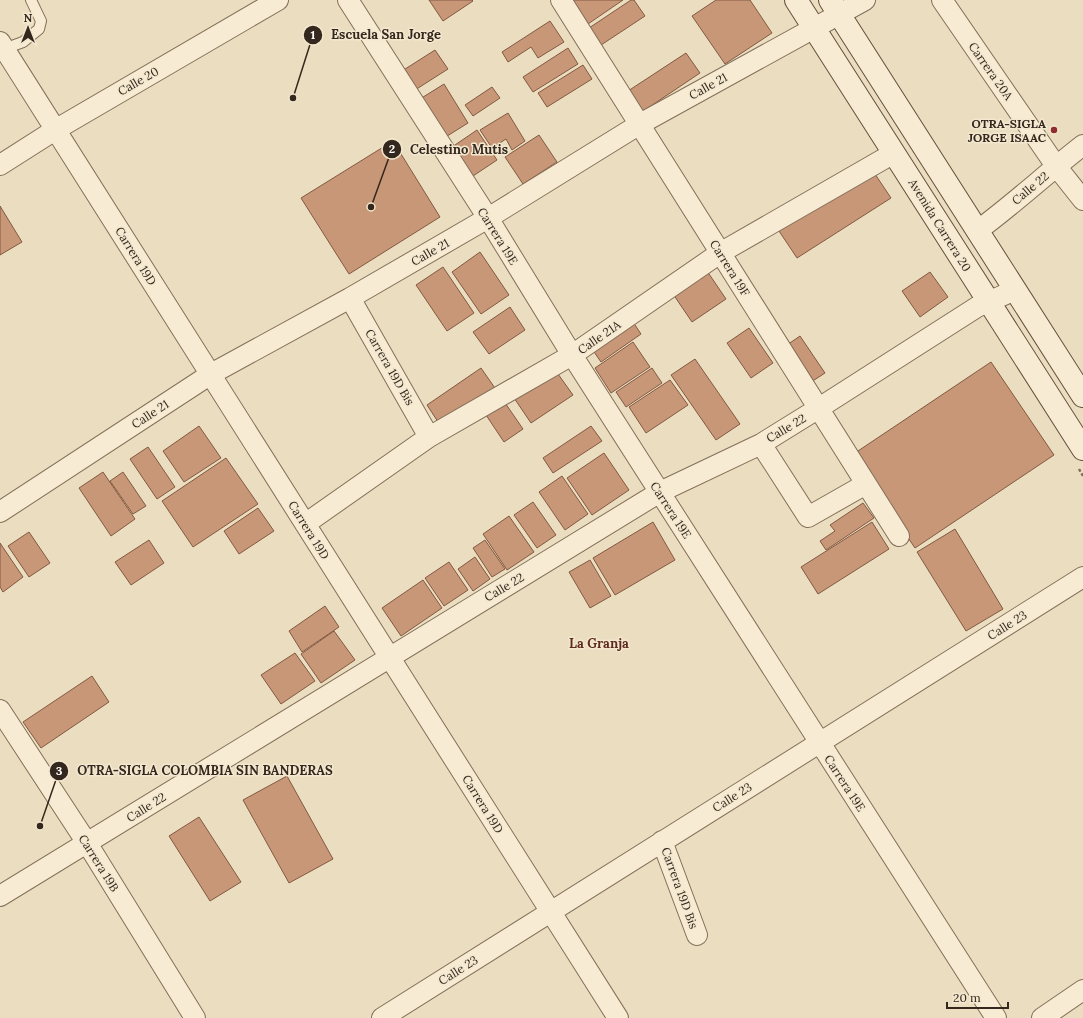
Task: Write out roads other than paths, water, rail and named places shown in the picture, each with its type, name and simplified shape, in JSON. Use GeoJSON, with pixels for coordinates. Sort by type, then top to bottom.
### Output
{"type":"FeatureCollection","features":[{"type":"Feature","properties":{"kind":"street","name":"Calle 20"},"geometry":{"type":"LineString","coordinates":[[0,165],[55,130],[278,0]]}},
{"type":"Feature","properties":{"kind":"street","name":"Carrera 19E"},"geometry":{"type":"LineString","coordinates":[[348,0],[488,218],[572,355],[996,1018]]}},
{"type":"Feature","properties":{"kind":"street","name":"Carrera 19F"},"geometry":{"type":"LineString","coordinates":[[561,0],[720,253],[820,408],[899,536]]}},
{"type":"Feature","properties":{"kind":"street","name":"Avenida Carrera 20"},"geometry":{"type":"LineString","coordinates":[[796,0],[1083,449]]}},
{"type":"Feature","properties":{"kind":"street","name":"Calle 21"},"geometry":{"type":"LineString","coordinates":[[0,512],[211,374],[350,298],[488,218],[640,124],[814,28],[835,7],[865,0]]}},
{"type":"Feature","properties":{"kind":"street","name":"Carrera 20A"},"geometry":{"type":"LineString","coordinates":[[942,0],[1056,166],[1083,200]]}},
{"type":"Feature","properties":{"kind":"street"},"geometry":{"type":"LineString","coordinates":[[835,7],[1083,396]]}},
{"type":"Feature","properties":{"kind":"street","name":"Carrera 19D"},"geometry":{"type":"LineString","coordinates":[[2,45],[618,1018]]}},
{"type":"Feature","properties":{"kind":"street","name":"Calle 22"},"geometry":{"type":"LineString","coordinates":[[977,231],[1083,145]]}},
{"type":"Feature","properties":{"kind":"street","name":"Calle 21A"},"geometry":{"type":"LineString","coordinates":[[305,524],[429,437],[572,355],[720,253],[894,153]]}},
{"type":"Feature","properties":{"kind":"street","name":"Calle 22"},"geometry":{"type":"LineString","coordinates":[[0,896],[660,492],[761,444],[820,408],[977,307],[1016,290]]}},
{"type":"Feature","properties":{"kind":"street","name":"Carrera 19D Bis"},"geometry":{"type":"LineString","coordinates":[[350,298],[429,437]]}},
{"type":"Feature","properties":{"kind":"street"},"geometry":{"type":"LineString","coordinates":[[761,444],[808,517],[866,484]]}},
{"type":"Feature","properties":{"kind":"street","name":"Calle 23"},"geometry":{"type":"LineString","coordinates":[[382,1018],[1083,577]]}},
{"type":"Feature","properties":{"kind":"street","name":"Carrera 19B"},"geometry":{"type":"LineString","coordinates":[[0,710],[87,843],[195,1018]]}},
{"type":"Feature","properties":{"kind":"street","name":"Carrera 19D Bis"},"geometry":{"type":"LineString","coordinates":[[662,841],[697,935]]}},
{"type":"Feature","properties":{"kind":"street"},"geometry":{"type":"LineString","coordinates":[[1042,1018],[1083,990]]}},
{"type":"Feature","properties":{"kind":"lane"},"geometry":{"type":"LineString","coordinates":[[2,45],[23,42],[39,29],[41,21],[31,0]]}},
{"type":"Feature","properties":{"kind":"place","name":"Escuela San Jorge"},"geometry":{"type":"Point","coordinates":[293,98]}},
{"type":"Feature","properties":{"kind":"place","name":"OTRA-SIGLA JORGE ISAAC"},"geometry":{"type":"Point","coordinates":[1054,130]}},
{"type":"Feature","properties":{"kind":"place","name":"Celestino Mutis"},"geometry":{"type":"Point","coordinates":[371,207]}},
{"type":"Feature","properties":{"kind":"place","name":"OTRA-SIGLA COLOMBIA SIN BANDERAS"},"geometry":{"type":"Point","coordinates":[40,826]}},
{"type":"Feature","properties":{"kind":"district","name":"La Granja"},"geometry":{"type":"Point","coordinates":[599,643]}}]}
